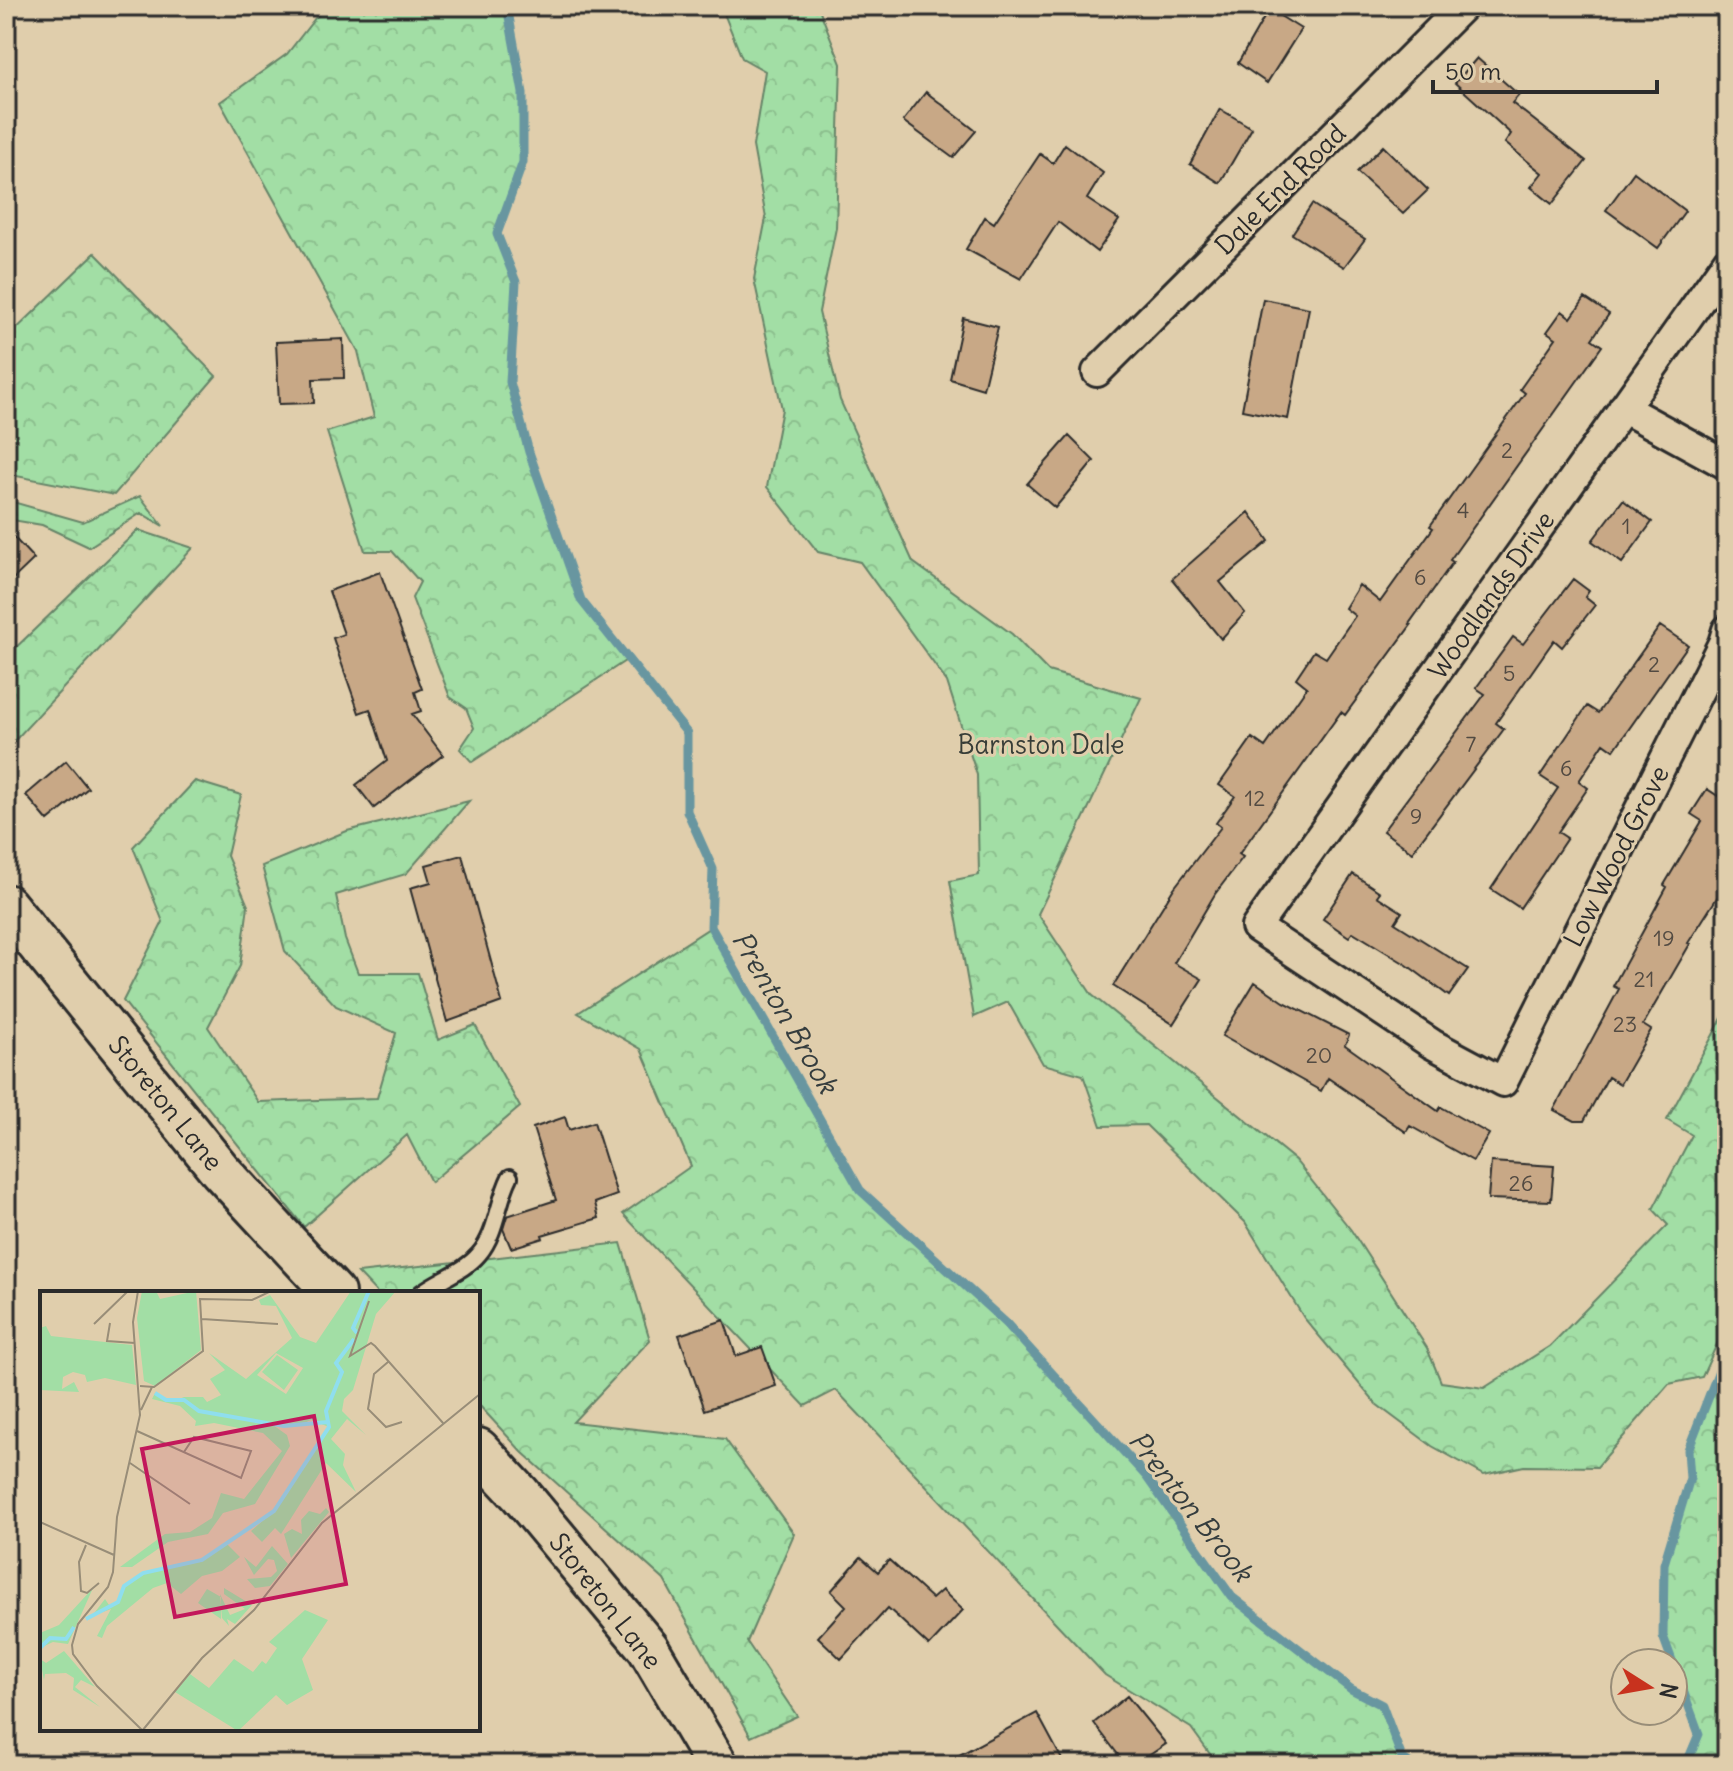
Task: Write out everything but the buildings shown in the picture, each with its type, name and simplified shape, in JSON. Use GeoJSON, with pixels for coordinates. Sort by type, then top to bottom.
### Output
{"type":"FeatureCollection","features":[{"type":"Feature","properties":{"kind":"street","name":"Dale End Road"},"geometry":{"type":"LineString","coordinates":[[1097,372],[1463,6]]}},
{"type":"Feature","properties":{"kind":"street","name":"Woodlands Drive"},"geometry":{"type":"LineString","coordinates":[[1503,1082],[1432,1044],[1256,927],[1727,262]]}},
{"type":"Feature","properties":{"kind":"street"},"geometry":{"type":"LineString","coordinates":[[1623,408],[1727,465]]}},
{"type":"Feature","properties":{"kind":"street","name":"Low Wood Grove"},"geometry":{"type":"LineString","coordinates":[[1503,1082],[1727,630]]}},
{"type":"Feature","properties":{"kind":"street","name":"Storeton Lane"},"geometry":{"type":"LineString","coordinates":[[6,905],[220,1170],[332,1291]]}},
{"type":"Feature","properties":{"kind":"street","name":"Storeton Lane"},"geometry":{"type":"LineString","coordinates":[[480,1451],[520,1494],[648,1648],[717,1765]]}},
{"type":"Feature","properties":{"kind":"lane"},"geometry":{"type":"LineString","coordinates":[[424,1291],[464,1267],[480,1253],[510,1177]]}},
{"type":"Feature","properties":{"kind":"green space"},"geometry":{"type":"Polygon","coordinates":[[[329,6],[507,6],[523,93],[523,162],[497,234],[516,282],[510,382],[529,452],[581,600],[628,659],[472,762],[460,749],[474,728],[466,708],[450,697],[412,598],[420,582],[392,551],[365,551],[327,432],[374,417],[358,351],[220,102],[287,54],[316,17],[329,6]]]}},
{"type":"Feature","properties":{"kind":"green space","name":"Barnston Dale"},"geometry":{"type":"Polygon","coordinates":[[[721,6],[818,6],[841,64],[836,228],[819,312],[840,400],[913,562],[1012,634],[1048,671],[1141,698],[1038,914],[1092,995],[1295,1160],[1351,1230],[1427,1348],[1441,1382],[1484,1388],[1550,1346],[1668,1225],[1653,1209],[1692,1135],[1667,1120],[1727,1009],[1727,1322],[1702,1377],[1669,1384],[1597,1467],[1524,1466],[1484,1475],[1432,1446],[1376,1404],[1304,1318],[1245,1222],[1146,1125],[1101,1126],[1083,1075],[1043,1064],[1008,1002],[974,1017],[950,881],[979,875],[977,775],[947,682],[860,562],[818,552],[767,487],[782,409],[754,279],[766,218],[753,146],[765,71],[742,58],[721,6]]]}},
{"type":"Feature","properties":{"kind":"green space"},"geometry":{"type":"Polygon","coordinates":[[[95,253],[216,376],[114,495],[6,474],[6,339],[95,253]]]}},
{"type":"Feature","properties":{"kind":"green space"},"geometry":{"type":"Polygon","coordinates":[[[140,496],[163,526],[141,513],[89,547],[42,525],[6,519],[6,500],[83,522],[140,496]]]}},
{"type":"Feature","properties":{"kind":"green space"},"geometry":{"type":"Polygon","coordinates":[[[138,530],[193,548],[6,750],[6,657],[138,530]]]}},
{"type":"Feature","properties":{"kind":"green space"},"geometry":{"type":"Polygon","coordinates":[[[195,781],[241,795],[227,856],[248,906],[240,966],[208,1027],[258,1102],[377,1098],[396,1033],[336,1006],[285,951],[262,866],[347,831],[469,801],[406,874],[336,895],[345,939],[358,973],[418,973],[438,1040],[475,1025],[520,1107],[431,1182],[407,1135],[304,1227],[123,1001],[163,922],[133,847],[195,781]]]}},
{"type":"Feature","properties":{"kind":"green space"},"geometry":{"type":"Polygon","coordinates":[[[711,927],[860,1190],[1006,1323],[1146,1476],[1232,1597],[1351,1688],[1382,1705],[1402,1758],[1412,1765],[1218,1765],[1191,1728],[1105,1675],[836,1390],[805,1406],[623,1214],[691,1166],[641,1049],[578,1013],[711,927]]]}},
{"type":"Feature","properties":{"kind":"green space"},"geometry":{"type":"Polygon","coordinates":[[[621,1243],[650,1340],[573,1422],[725,1439],[794,1534],[747,1642],[797,1716],[751,1737],[664,1580],[522,1452],[480,1406],[480,1291],[375,1291],[358,1273],[621,1243]]]}},
{"type":"Feature","properties":{"kind":"green space"},"geometry":{"type":"Polygon","coordinates":[[[1727,1350],[1727,1765],[1686,1765],[1699,1734],[1689,1707],[1689,1647],[1667,1647],[1663,1636],[1664,1564],[1690,1478],[1688,1450],[1727,1350]]]}},
{"type":"Feature","properties":{"kind":"waterway","name":"Prenton Brook"},"geometry":{"type":"LineString","coordinates":[[507,6],[523,93],[523,162],[497,234],[516,282],[510,382],[529,452],[581,600],[687,733],[687,811],[713,869],[711,927],[860,1190],[1006,1323],[1146,1476],[1232,1597],[1351,1689],[1382,1705],[1402,1758],[1412,1765]]}},
{"type":"Feature","properties":{"kind":"waterway"},"geometry":{"type":"LineString","coordinates":[[1686,1765],[1699,1734],[1663,1636],[1664,1564],[1690,1478],[1688,1450],[1727,1350]]}}]}
